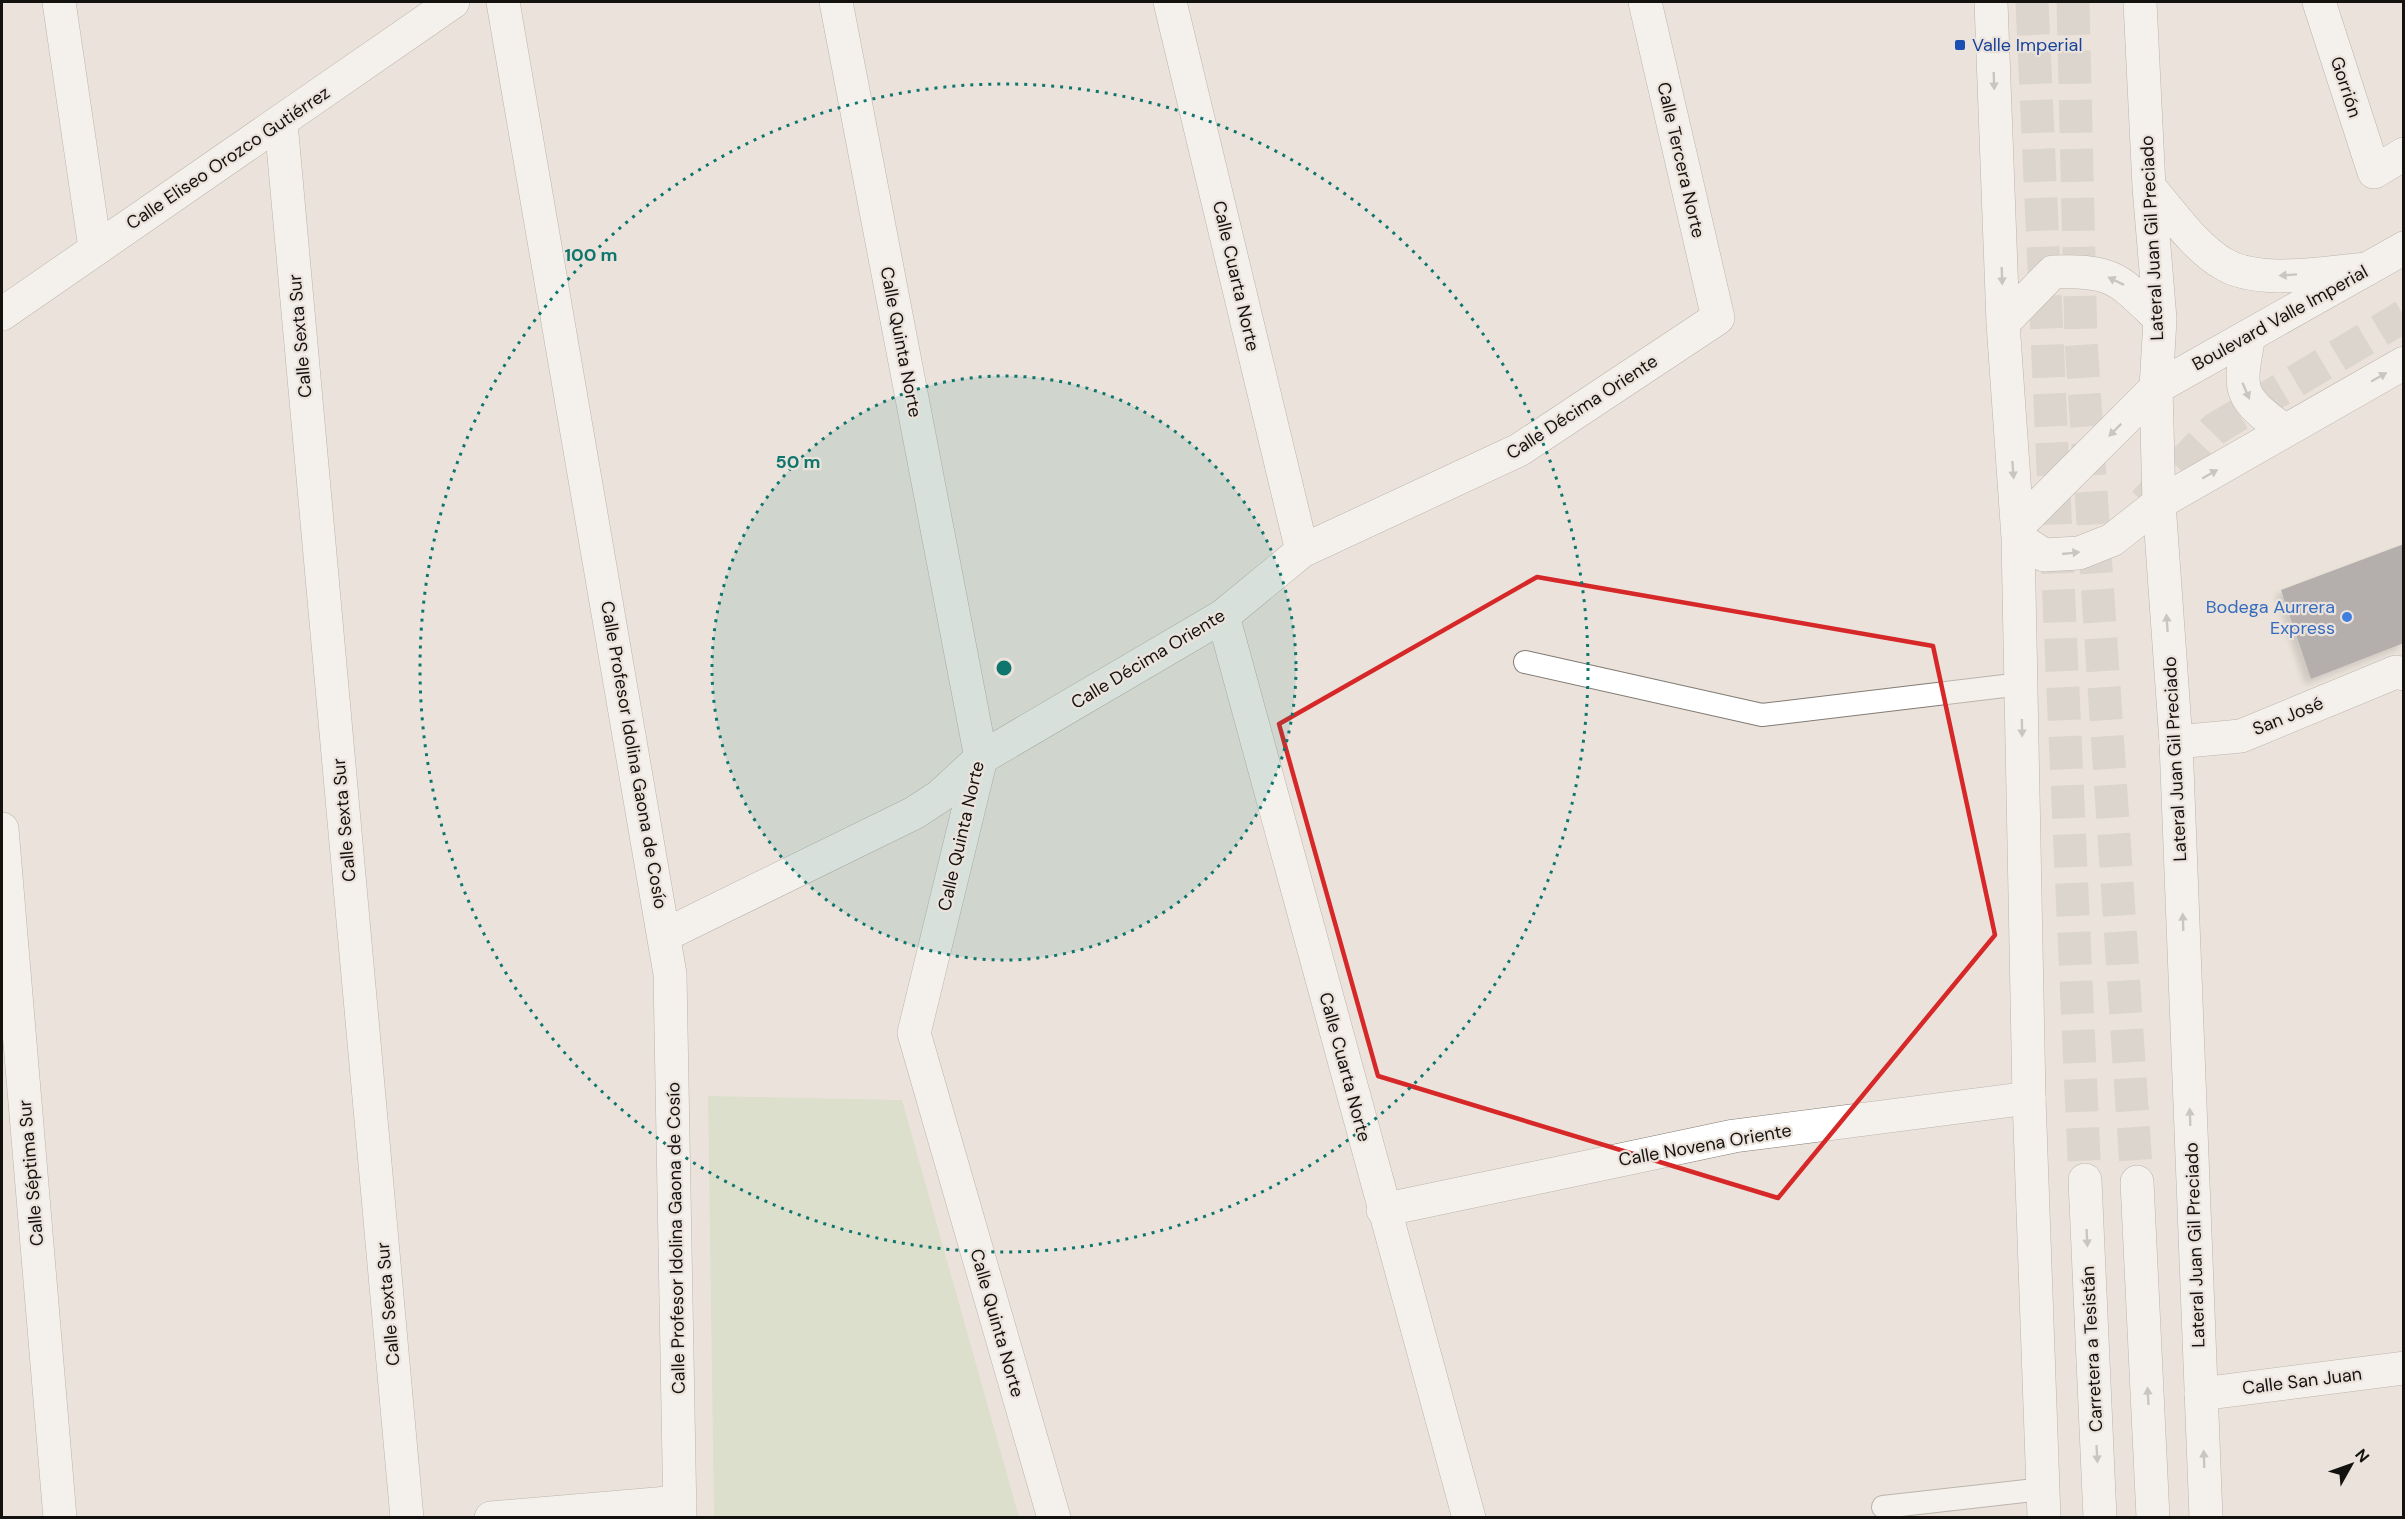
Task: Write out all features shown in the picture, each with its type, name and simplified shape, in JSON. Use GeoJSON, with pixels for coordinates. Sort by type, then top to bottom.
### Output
{"type":"FeatureCollection","features":[{"type":"Feature","properties":{"kind":"street"},"geometry":{"type":"LineString","coordinates":[[60,2],[95,248]]}},
{"type":"Feature","properties":{"kind":"street","name":"Calle Eliseo Orozco Gutiérrez"},"geometry":{"type":"LineString","coordinates":[[2,314],[453,2]]}},
{"type":"Feature","properties":{"kind":"street","name":"Calle Profesor Idolina Gaona de Cosío"},"geometry":{"type":"LineString","coordinates":[[503,2],[665,935],[672,1016],[680,1510]]}},
{"type":"Feature","properties":{"kind":"street","name":"Calle Quinta Norte"},"geometry":{"type":"LineString","coordinates":[[836,2],[981,758],[914,1033],[1054,1518]]}},
{"type":"Feature","properties":{"kind":"street","name":"Calle Cuarta Norte"},"geometry":{"type":"LineString","coordinates":[[1170,2],[1302,551]]}},
{"type":"Feature","properties":{"kind":"street","name":"Calle Tercera Norte"},"geometry":{"type":"LineString","coordinates":[[1645,2],[1718,318]]}},
{"type":"Feature","properties":{"kind":"street"},"geometry":{"type":"LineString","coordinates":[[1991,2],[2003,323],[2017,532],[2030,1098],[2044,1503]]}},
{"type":"Feature","properties":{"kind":"street","name":"Lateral Juan Gil Preciado"},"geometry":{"type":"LineString","coordinates":[[2140,2],[2149,187],[2160,319],[2156,388],[2159,503],[2176,742],[2206,1518]]}},
{"type":"Feature","properties":{"kind":"street","name":"Gorrión"},"geometry":{"type":"LineString","coordinates":[[2319,2],[2374,172],[2403,154]]}},
{"type":"Feature","properties":{"kind":"street","name":"Calle Sexta Sur"},"geometry":{"type":"LineString","coordinates":[[281,123],[407,1518]]}},
{"type":"Feature","properties":{"kind":"street"},"geometry":{"type":"LineString","coordinates":[[2149,187],[2196,240],[2222,263],[2241,272],[2272,276],[2367,269]]}},
{"type":"Feature","properties":{"kind":"street","name":"Boulevard Valle Imperial"},"geometry":{"type":"LineString","coordinates":[[2017,532],[2156,388],[2403,248]]}},
{"type":"Feature","properties":{"kind":"street"},"geometry":{"type":"LineString","coordinates":[[2003,323],[2053,272],[2088,271],[2121,281],[2160,319]]}},
{"type":"Feature","properties":{"kind":"street","name":"Calle Décima Oriente"},"geometry":{"type":"LineString","coordinates":[[665,935],[914,813],[940,796],[981,758],[1223,616],[1302,551],[1519,450],[1718,318]]}},
{"type":"Feature","properties":{"kind":"street"},"geometry":{"type":"LineString","coordinates":[[2249,336],[2241,378],[2247,396],[2257,410],[2285,431]]}},
{"type":"Feature","properties":{"kind":"street"},"geometry":{"type":"LineString","coordinates":[[2017,532],[2044,555],[2079,553],[2112,540],[2159,503],[2403,363]]}},
{"type":"Feature","properties":{"kind":"street","name":"Calle Cuarta Norte"},"geometry":{"type":"LineString","coordinates":[[1223,616],[1383,1210],[1469,1518]]}},
{"type":"Feature","properties":{"kind":"street","name":"San José"},"geometry":{"type":"LineString","coordinates":[[2176,742],[2241,736],[2400,673]]}},
{"type":"Feature","properties":{"kind":"street","name":"Calle Séptima Sur"},"geometry":{"type":"LineString","coordinates":[[2,829],[60,1518]]}},
{"type":"Feature","properties":{"kind":"street","name":"Calle Novena Oriente"},"geometry":{"type":"LineString","coordinates":[[1383,1210],[1734,1136],[2030,1098]]}},
{"type":"Feature","properties":{"kind":"street","name":"Carretera a Tesistán"},"geometry":{"type":"LineString","coordinates":[[2085,1180],[2100,1518]]}},
{"type":"Feature","properties":{"kind":"street"},"geometry":{"type":"LineString","coordinates":[[2137,1182],[2152,1518]]}},
{"type":"Feature","properties":{"kind":"street","name":"Calle San Juan"},"geometry":{"type":"LineString","coordinates":[[2201,1394],[2403,1368]]}},
{"type":"Feature","properties":{"kind":"street"},"geometry":{"type":"LineString","coordinates":[[491,1518],[680,1510]]}},
{"type":"Feature","properties":{"kind":"lane"},"geometry":{"type":"LineString","coordinates":[[1525,662],[1762,715],[2021,684]]}},
{"type":"Feature","properties":{"kind":"lane"},"geometry":{"type":"LineString","coordinates":[[1883,1507],[2044,1503]]}},
{"type":"Feature","properties":{"kind":"highlighted area"},"geometry":{"type":"Polygon","coordinates":[[[1537,577],[1933,646],[1995,935],[1778,1198],[1378,1076],[1279,724],[1537,577]]]}},
{"type":"Feature","properties":{"kind":"green space"},"geometry":{"type":"Polygon","coordinates":[[[708,1096],[902,1100],[1019,1517],[714,1517],[708,1096]]]}},
{"type":"Feature","properties":{"kind":"building","name":"Bodega Aurrera Express"},"geometry":{"type":"Polygon","coordinates":[[[2404,544],[2404,643],[2311,679],[2281,590],[2404,544]]]}},
{"type":"Feature","properties":{"kind":"tunnel"},"geometry":{"type":"LineString","coordinates":[[2032,2],[2085,1180]]}},
{"type":"Feature","properties":{"kind":"tunnel"},"geometry":{"type":"LineString","coordinates":[[2073,2],[2081,342],[2137,1182]]}},
{"type":"Feature","properties":{"kind":"tunnel"},"geometry":{"type":"LineString","coordinates":[[2144,503],[2215,429],[2404,316]]}},
{"type":"Feature","properties":{"kind":"place","name":"Valle Imperial"},"geometry":{"type":"Point","coordinates":[1960,45]}},
{"type":"Feature","properties":{"kind":"place","name":"Bodega Aurrera Express"},"geometry":{"type":"Point","coordinates":[2347,617]}}]}
